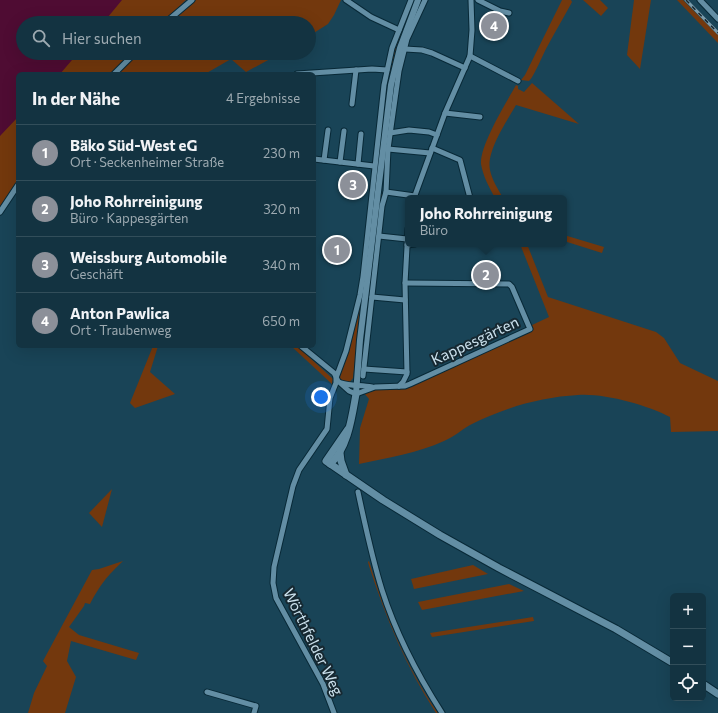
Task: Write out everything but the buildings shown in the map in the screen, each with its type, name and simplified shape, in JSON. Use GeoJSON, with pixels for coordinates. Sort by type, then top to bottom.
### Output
{"type":"FeatureCollection","features":[{"type":"Feature","properties":{"kind":"main road"},"geometry":{"type":"LineString","coordinates":[[328,463],[336,460],[346,442],[356,394]]}},
{"type":"Feature","properties":{"kind":"main road"},"geometry":{"type":"LineString","coordinates":[[328,463],[348,429]]}},
{"type":"Feature","properties":{"kind":"main road"},"geometry":{"type":"LineString","coordinates":[[340,453],[346,475]]}},
{"type":"Feature","properties":{"kind":"main road"},"geometry":{"type":"LineString","coordinates":[[328,463],[440,536],[616,629],[670,661]]}},
{"type":"Feature","properties":{"kind":"main road"},"geometry":{"type":"LineString","coordinates":[[706,686],[718,694]]}},
{"type":"Feature","properties":{"kind":"street"},"geometry":{"type":"LineString","coordinates":[[173,16],[192,0]]}},
{"type":"Feature","properties":{"kind":"street"},"geometry":{"type":"LineString","coordinates":[[346,0],[372,18],[399,30]]}},
{"type":"Feature","properties":{"kind":"street","name":"Wörthfelder Weg"},"geometry":{"type":"LineString","coordinates":[[334,713],[323,684],[276,598],[273,583],[274,567],[296,477],[328,425],[329,404],[336,383],[336,378],[346,351],[360,296],[381,102],[392,48],[411,0]]}},
{"type":"Feature","properties":{"kind":"street"},"geometry":{"type":"LineString","coordinates":[[303,348],[334,374],[349,392],[356,394],[359,348],[391,85],[400,48],[418,0]]}},
{"type":"Feature","properties":{"kind":"street"},"geometry":{"type":"LineString","coordinates":[[363,376],[382,206],[386,192],[390,132],[399,71],[407,39],[425,0]]}},
{"type":"Feature","properties":{"kind":"street"},"geometry":{"type":"LineString","coordinates":[[415,195],[445,113],[470,56],[472,37],[471,0]]}},
{"type":"Feature","properties":{"kind":"street"},"geometry":{"type":"LineString","coordinates":[[478,0],[500,11],[509,13]]}},
{"type":"Feature","properties":{"kind":"street"},"geometry":{"type":"LineString","coordinates":[[703,1],[718,19]]}},
{"type":"Feature","properties":{"kind":"street"},"geometry":{"type":"LineString","coordinates":[[405,49],[422,50],[432,53],[465,68]]}},
{"type":"Feature","properties":{"kind":"street"},"geometry":{"type":"LineString","coordinates":[[470,56],[518,81]]}},
{"type":"Feature","properties":{"kind":"street"},"geometry":{"type":"LineString","coordinates":[[116,72],[128,60]]}},
{"type":"Feature","properties":{"kind":"street"},"geometry":{"type":"LineString","coordinates":[[316,73],[372,68],[387,70]]}},
{"type":"Feature","properties":{"kind":"street"},"geometry":{"type":"LineString","coordinates":[[352,104],[356,70]]}},
{"type":"Feature","properties":{"kind":"street"},"geometry":{"type":"LineString","coordinates":[[445,113],[480,117]]}},
{"type":"Feature","properties":{"kind":"street"},"geometry":{"type":"LineString","coordinates":[[324,160],[328,130]]}},
{"type":"Feature","properties":{"kind":"street"},"geometry":{"type":"LineString","coordinates":[[390,132],[409,130],[429,132],[437,135]]}},
{"type":"Feature","properties":{"kind":"street"},"geometry":{"type":"LineString","coordinates":[[340,162],[344,131]]}},
{"type":"Feature","properties":{"kind":"street"},"geometry":{"type":"LineString","coordinates":[[358,164],[361,134]]}},
{"type":"Feature","properties":{"kind":"street"},"geometry":{"type":"LineString","coordinates":[[388,149],[431,151],[460,160],[469,195]]}},
{"type":"Feature","properties":{"kind":"street"},"geometry":{"type":"LineString","coordinates":[[316,159],[374,166]]}},
{"type":"Feature","properties":{"kind":"street"},"geometry":{"type":"LineString","coordinates":[[0,212],[16,188]]}},
{"type":"Feature","properties":{"kind":"street"},"geometry":{"type":"LineString","coordinates":[[386,192],[405,195]]}},
{"type":"Feature","properties":{"kind":"street"},"geometry":{"type":"LineString","coordinates":[[379,236],[405,239]]}},
{"type":"Feature","properties":{"kind":"street"},"geometry":{"type":"LineString","coordinates":[[399,386],[404,382],[407,373],[405,300],[407,247]]}},
{"type":"Feature","properties":{"kind":"street","name":"Kappesgärten"},"geometry":{"type":"LineString","coordinates":[[340,383],[352,386],[375,388],[406,386],[530,329],[512,287],[509,284],[405,283]]}},
{"type":"Feature","properties":{"kind":"street"},"geometry":{"type":"LineString","coordinates":[[372,297],[405,300]]}},
{"type":"Feature","properties":{"kind":"street"},"geometry":{"type":"LineString","coordinates":[[364,369],[407,373],[418,381]]}},
{"type":"Feature","properties":{"kind":"street","name":"Kappesgärten"},"geometry":{"type":"LineString","coordinates":[[356,394],[375,388]]}},
{"type":"Feature","properties":{"kind":"street"},"geometry":{"type":"LineString","coordinates":[[358,492],[373,558],[392,618],[414,666],[442,713]]}},
{"type":"Feature","properties":{"kind":"street"},"geometry":{"type":"LineString","coordinates":[[207,692],[256,706],[254,713]]}},
{"type":"Feature","properties":{"kind":"shaded area"},"geometry":{"type":"Polygon","coordinates":[[[0,0],[122,0],[109,16],[16,16],[16,60],[72,60],[62,72],[16,72],[16,119],[0,136],[0,0]]]}},
{"type":"Feature","properties":{"kind":"shaded area"},"geometry":{"type":"Polygon","coordinates":[[[38,0],[186,0],[169,16],[26,16],[38,0]]]}},
{"type":"Feature","properties":{"kind":"shaded area"},"geometry":{"type":"Polygon","coordinates":[[[196,0],[341,0],[328,24],[316,32],[316,16],[176,16],[189,4],[196,0]]]}},
{"type":"Feature","properties":{"kind":"shaded area"},"geometry":{"type":"Polygon","coordinates":[[[412,0],[414,0],[399,40],[389,78],[377,177],[386,89],[390,67],[401,29],[412,0]]]}},
{"type":"Feature","properties":{"kind":"shaded area"},"geometry":{"type":"Polygon","coordinates":[[[562,0],[571,0],[572,2],[531,79],[529,81],[521,80],[525,75],[562,0]]]}},
{"type":"Feature","properties":{"kind":"shaded area"},"geometry":{"type":"Polygon","coordinates":[[[583,0],[600,0],[608,8],[601,16],[583,0]]]}},
{"type":"Feature","properties":{"kind":"shaded area"},"geometry":{"type":"Polygon","coordinates":[[[634,0],[651,0],[640,69],[627,55],[634,0]]]}},
{"type":"Feature","properties":{"kind":"shaded area"},"geometry":{"type":"Polygon","coordinates":[[[677,0],[683,0],[718,35],[718,43],[677,0]]]}},
{"type":"Feature","properties":{"kind":"shaded area"},"geometry":{"type":"Polygon","coordinates":[[[16,28],[16,60],[125,60],[114,72],[16,72],[16,185],[0,209],[0,49],[16,28]]]}},
{"type":"Feature","properties":{"kind":"shaded area"},"geometry":{"type":"Polygon","coordinates":[[[132,60],[229,60],[208,72],[120,72],[132,60]]]}},
{"type":"Feature","properties":{"kind":"shaded area"},"geometry":{"type":"Polygon","coordinates":[[[232,60],[268,60],[246,72],[232,60]]]}},
{"type":"Feature","properties":{"kind":"shaded area"},"geometry":{"type":"Polygon","coordinates":[[[532,83],[579,124],[516,105],[498,136],[491,154],[491,174],[501,195],[493,195],[488,186],[482,168],[482,156],[494,124],[516,85],[518,86],[518,89],[524,92],[532,83]]]}},
{"type":"Feature","properties":{"kind":"shaded area"},"geometry":{"type":"Polygon","coordinates":[[[383,192],[363,369],[361,368],[373,253],[381,195],[383,192]]]}},
{"type":"Feature","properties":{"kind":"shaded area"},"geometry":{"type":"Polygon","coordinates":[[[567,236],[604,247],[602,253],[567,242],[567,236]]]}},
{"type":"Feature","properties":{"kind":"shaded area"},"geometry":{"type":"Polygon","coordinates":[[[521,247],[528,247],[548,297],[656,332],[664,338],[680,363],[718,381],[718,431],[671,432],[670,417],[650,408],[600,396],[564,396],[522,404],[496,413],[470,425],[448,439],[424,449],[359,464],[360,428],[369,399],[364,393],[373,389],[393,389],[406,387],[429,378],[532,330],[530,326],[549,317],[521,247]]]}},
{"type":"Feature","properties":{"kind":"shaded area"},"geometry":{"type":"Polygon","coordinates":[[[365,280],[353,378],[350,382],[344,382],[338,379],[365,280]]]}},
{"type":"Feature","properties":{"kind":"shaded area"},"geometry":{"type":"Polygon","coordinates":[[[152,348],[157,348],[150,372],[175,394],[135,408],[130,403],[152,348]]]}},
{"type":"Feature","properties":{"kind":"shaded area"},"geometry":{"type":"Polygon","coordinates":[[[293,348],[299,348],[333,379],[332,384],[293,348]]]}},
{"type":"Feature","properties":{"kind":"shaded area"},"geometry":{"type":"Polygon","coordinates":[[[112,489],[102,527],[89,513],[112,489]]]}},
{"type":"Feature","properties":{"kind":"shaded area"},"geometry":{"type":"Polygon","coordinates":[[[123,561],[104,581],[90,604],[85,603],[69,627],[79,635],[139,653],[136,660],[71,641],[67,661],[76,677],[65,713],[28,713],[34,693],[47,666],[43,661],[92,570],[123,561]]]}},
{"type":"Feature","properties":{"kind":"shaded area"},"geometry":{"type":"Polygon","coordinates":[[[369,561],[389,620],[406,659],[438,713],[436,713],[425,696],[406,660],[390,623],[369,566],[369,561]]]}},
{"type":"Feature","properties":{"kind":"shaded area"},"geometry":{"type":"Polygon","coordinates":[[[473,565],[488,574],[414,589],[411,579],[473,565]]]}},
{"type":"Feature","properties":{"kind":"shaded area"},"geometry":{"type":"Polygon","coordinates":[[[509,584],[524,591],[422,610],[418,602],[509,584]]]}},
{"type":"Feature","properties":{"kind":"shaded area"},"geometry":{"type":"Polygon","coordinates":[[[533,617],[534,621],[432,637],[430,633],[533,617]]]}},
{"type":"Feature","properties":{"kind":"railway"},"geometry":{"type":"LineString","coordinates":[[686,0],[718,33]]}},
{"type":"Feature","properties":{"kind":"place","name":"Anton Pawlica"},"geometry":{"type":"Point","coordinates":[494,26]}},
{"type":"Feature","properties":{"kind":"place","name":"Weissburg Automobile"},"geometry":{"type":"Point","coordinates":[353,185]}},
{"type":"Feature","properties":{"kind":"place","name":"Bäko Süd-West eG"},"geometry":{"type":"Point","coordinates":[337,250]}},
{"type":"Feature","properties":{"kind":"place","name":"Joho Rohrreinigung"},"geometry":{"type":"Point","coordinates":[486,275]}}]}
